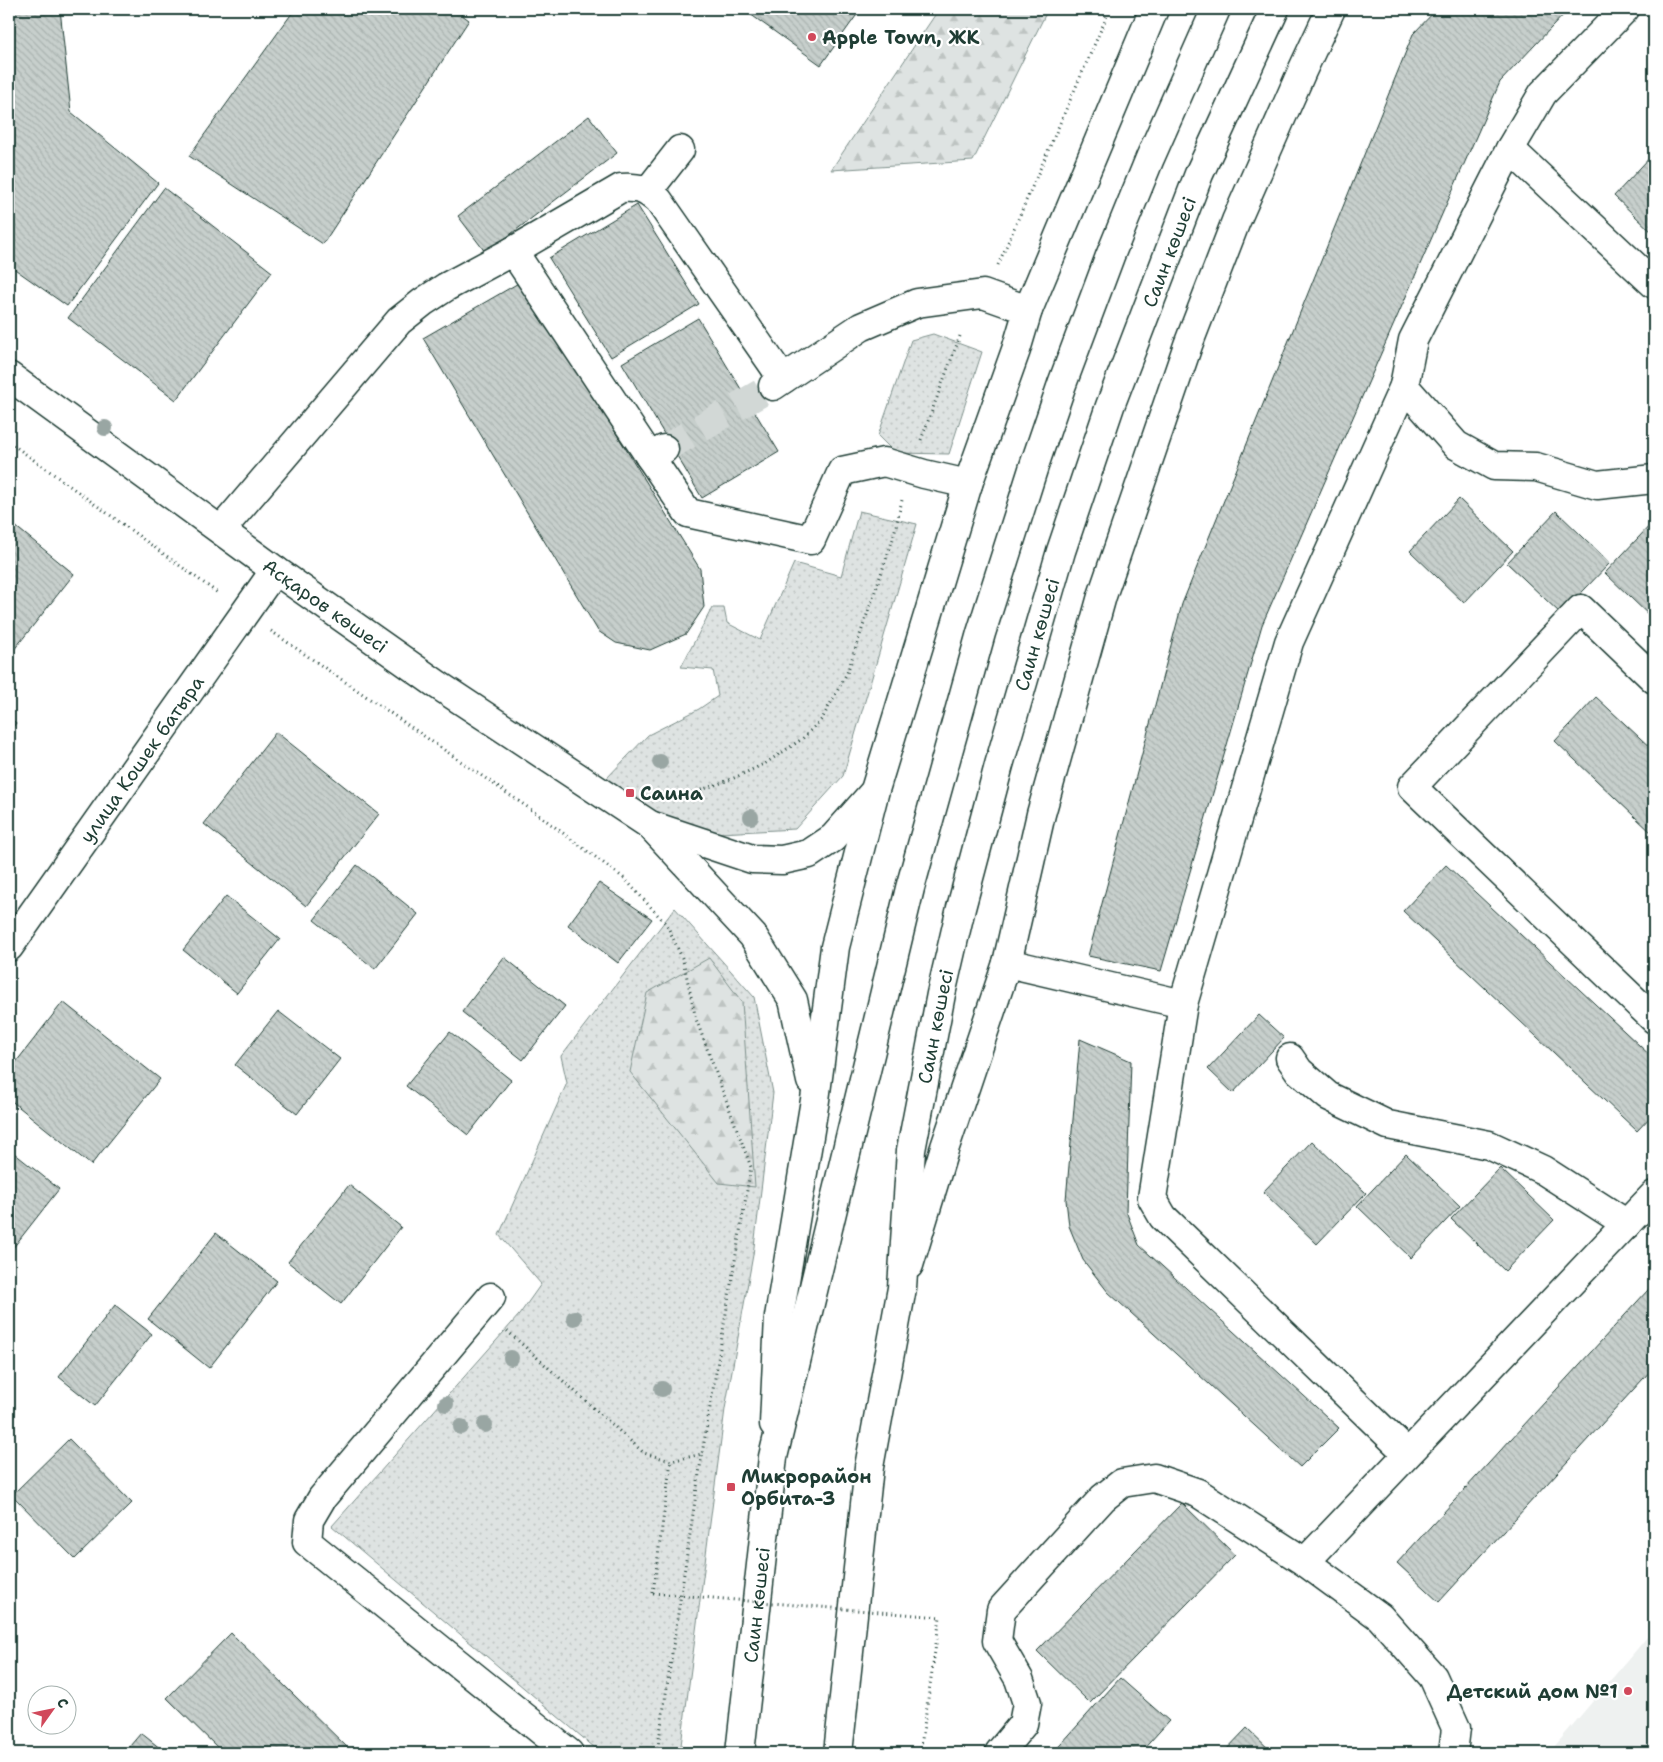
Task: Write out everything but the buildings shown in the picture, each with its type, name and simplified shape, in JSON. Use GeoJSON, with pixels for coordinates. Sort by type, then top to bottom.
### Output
{"type":"FeatureCollection","features":[{"type":"Feature","properties":{"kind":"street"},"geometry":{"type":"LineString","coordinates":[[773,1457],[779,1318],[814,1100],[835,948],[875,790],[968,484],[1016,350],[1028,310],[1154,9]]}},
{"type":"Feature","properties":{"kind":"street","name":"Саин көшесі"},"geometry":{"type":"LineString","coordinates":[[902,1288],[911,1150],[943,985],[961,908],[999,765],[1061,551],[1110,406],[1199,174],[1275,9]]}},
{"type":"Feature","properties":{"kind":"street"},"geometry":{"type":"LineString","coordinates":[[838,1753],[869,1467],[902,1288],[944,1150],[1007,963],[1041,814],[1108,578],[1188,345],[1236,221],[1331,9]]}},
{"type":"Feature","properties":{"kind":"street"},"geometry":{"type":"LineString","coordinates":[[1407,1454],[1163,1217],[1152,1198],[1184,1004],[1289,642],[1404,386],[1412,340],[1510,149],[1543,93],[1625,9]]}},
{"type":"Feature","properties":{"kind":"street"},"geometry":{"type":"LineString","coordinates":[[773,1457],[910,888],[981,634],[1034,466],[1069,365],[1110,256],[1147,166],[1211,20]]}},
{"type":"Feature","properties":{"kind":"street"},"geometry":{"type":"LineString","coordinates":[[1510,149],[1654,284]]}},
{"type":"Feature","properties":{"kind":"street"},"geometry":{"type":"LineString","coordinates":[[648,192],[680,150]]}},
{"type":"Feature","properties":{"kind":"street"},"geometry":{"type":"LineString","coordinates":[[221,530],[399,321],[446,287],[513,251],[621,188],[637,187],[648,192],[659,201],[778,383],[861,327],[917,303],[983,294],[1028,310]]}},
{"type":"Feature","properties":{"kind":"street"},"geometry":{"type":"LineString","coordinates":[[513,251],[657,453],[688,513],[811,540],[842,471],[884,462],[968,484]]}},
{"type":"Feature","properties":{"kind":"street","name":"Асқаров көшесі"},"geometry":{"type":"LineString","coordinates":[[9,376],[275,570],[438,685],[650,825]]}},
{"type":"Feature","properties":{"kind":"street"},"geometry":{"type":"LineString","coordinates":[[1404,386],[1456,445],[1494,466],[1536,467],[1597,485],[1654,479]]}},
{"type":"Feature","properties":{"kind":"street","name":"улица Кошек батыра"},"geometry":{"type":"LineString","coordinates":[[9,947],[275,570]]}},
{"type":"Feature","properties":{"kind":"street"},"geometry":{"type":"LineString","coordinates":[[1654,679],[1581,609],[1412,788],[1654,1019]]}},
{"type":"Feature","properties":{"kind":"street"},"geometry":{"type":"LineString","coordinates":[[650,825],[752,859],[782,860],[809,854],[833,838],[875,790]]}},
{"type":"Feature","properties":{"kind":"street"},"geometry":{"type":"LineString","coordinates":[[650,825],[753,936],[793,1000],[814,1100]]}},
{"type":"Feature","properties":{"kind":"street"},"geometry":{"type":"LineString","coordinates":[[1007,963],[1184,1004]]}},
{"type":"Feature","properties":{"kind":"street"},"geometry":{"type":"LineString","coordinates":[[1290,1058],[1300,1071],[1328,1096],[1336,1100],[1388,1125],[1489,1145],[1543,1170],[1627,1224]]}},
{"type":"Feature","properties":{"kind":"street"},"geometry":{"type":"LineString","coordinates":[[1305,1562],[1654,1195]]}},
{"type":"Feature","properties":{"kind":"street"},"geometry":{"type":"LineString","coordinates":[[486,1303],[322,1498],[309,1520],[307,1542],[569,1753]]}},
{"type":"Feature","properties":{"kind":"street","name":"Саин көшесі"},"geometry":{"type":"LineString","coordinates":[[740,1753],[773,1457]]}},
{"type":"Feature","properties":{"kind":"street"},"geometry":{"type":"LineString","coordinates":[[999,1753],[1023,1724],[1027,1703],[1020,1679],[998,1641],[1001,1610],[1103,1498],[1122,1483],[1154,1478],[1198,1493],[1305,1562],[1380,1617],[1434,1678],[1456,1728],[1453,1753]]}},
{"type":"Feature","properties":{"kind":"path"},"geometry":{"type":"LineString","coordinates":[[996,271],[1110,9]]}},
{"type":"Feature","properties":{"kind":"path"},"geometry":{"type":"LineString","coordinates":[[669,796],[678,796],[701,790],[732,779],[766,763],[802,739],[822,719],[847,673],[893,539],[909,469],[960,336]]}},
{"type":"Feature","properties":{"kind":"path"},"geometry":{"type":"LineString","coordinates":[[9,442],[245,612],[536,813],[625,879],[667,925],[683,960],[696,1019],[750,1167],[702,1454],[657,1753]]}},
{"type":"Feature","properties":{"kind":"path"},"geometry":{"type":"LineString","coordinates":[[486,1303],[644,1453],[671,1461],[702,1454]]}},
{"type":"Feature","properties":{"kind":"path"},"geometry":{"type":"LineString","coordinates":[[671,1461],[653,1593],[940,1618],[920,1753]]}},
{"type":"Feature","properties":{"kind":"shaded area","name":"Детский дом №1"},"geometry":{"type":"Polygon","coordinates":[[[1654,1629],[1654,1753],[1549,1753],[1654,1629]]]}},
{"type":"Feature","properties":{"kind":"green space"},"geometry":{"type":"Polygon","coordinates":[[[939,9],[1048,9],[973,161],[831,170],[939,9]]]}},
{"type":"Feature","properties":{"kind":"green space"},"geometry":{"type":"Polygon","coordinates":[[[933,334],[982,352],[949,454],[895,453],[878,436],[911,340],[933,334]]]}},
{"type":"Feature","properties":{"kind":"green space"},"geometry":{"type":"Polygon","coordinates":[[[859,511],[917,524],[843,776],[795,829],[720,833],[655,815],[606,779],[648,735],[699,709],[718,696],[713,670],[681,667],[712,608],[724,608],[727,623],[760,640],[794,563],[841,576],[859,511]]]}},
{"type":"Feature","properties":{"kind":"green space"},"geometry":{"type":"Polygon","coordinates":[[[675,908],[754,997],[773,1093],[753,1255],[725,1409],[680,1753],[601,1753],[332,1526],[519,1315],[541,1284],[499,1235],[567,1083],[561,1056],[675,908]]]}},
{"type":"Feature","properties":{"kind":"green space"},"geometry":{"type":"Polygon","coordinates":[[[709,958],[742,1002],[755,1187],[719,1183],[630,1072],[647,993],[709,958]]]}},
{"type":"Feature","properties":{"kind":"tunnel"},"geometry":{"type":"LineString","coordinates":[[664,449],[773,386]]}},
{"type":"Feature","properties":{"kind":"place","name":"Apple Town, ЖК"},"geometry":{"type":"Point","coordinates":[812,37]}},
{"type":"Feature","properties":{"kind":"place","name":"Саина"},"geometry":{"type":"Point","coordinates":[630,793]}},
{"type":"Feature","properties":{"kind":"place","name":"Микрорайон Орбита-3"},"geometry":{"type":"Point","coordinates":[731,1487]}},
{"type":"Feature","properties":{"kind":"place","name":"Детский дом №1"},"geometry":{"type":"Point","coordinates":[1628,1691]}}]}
